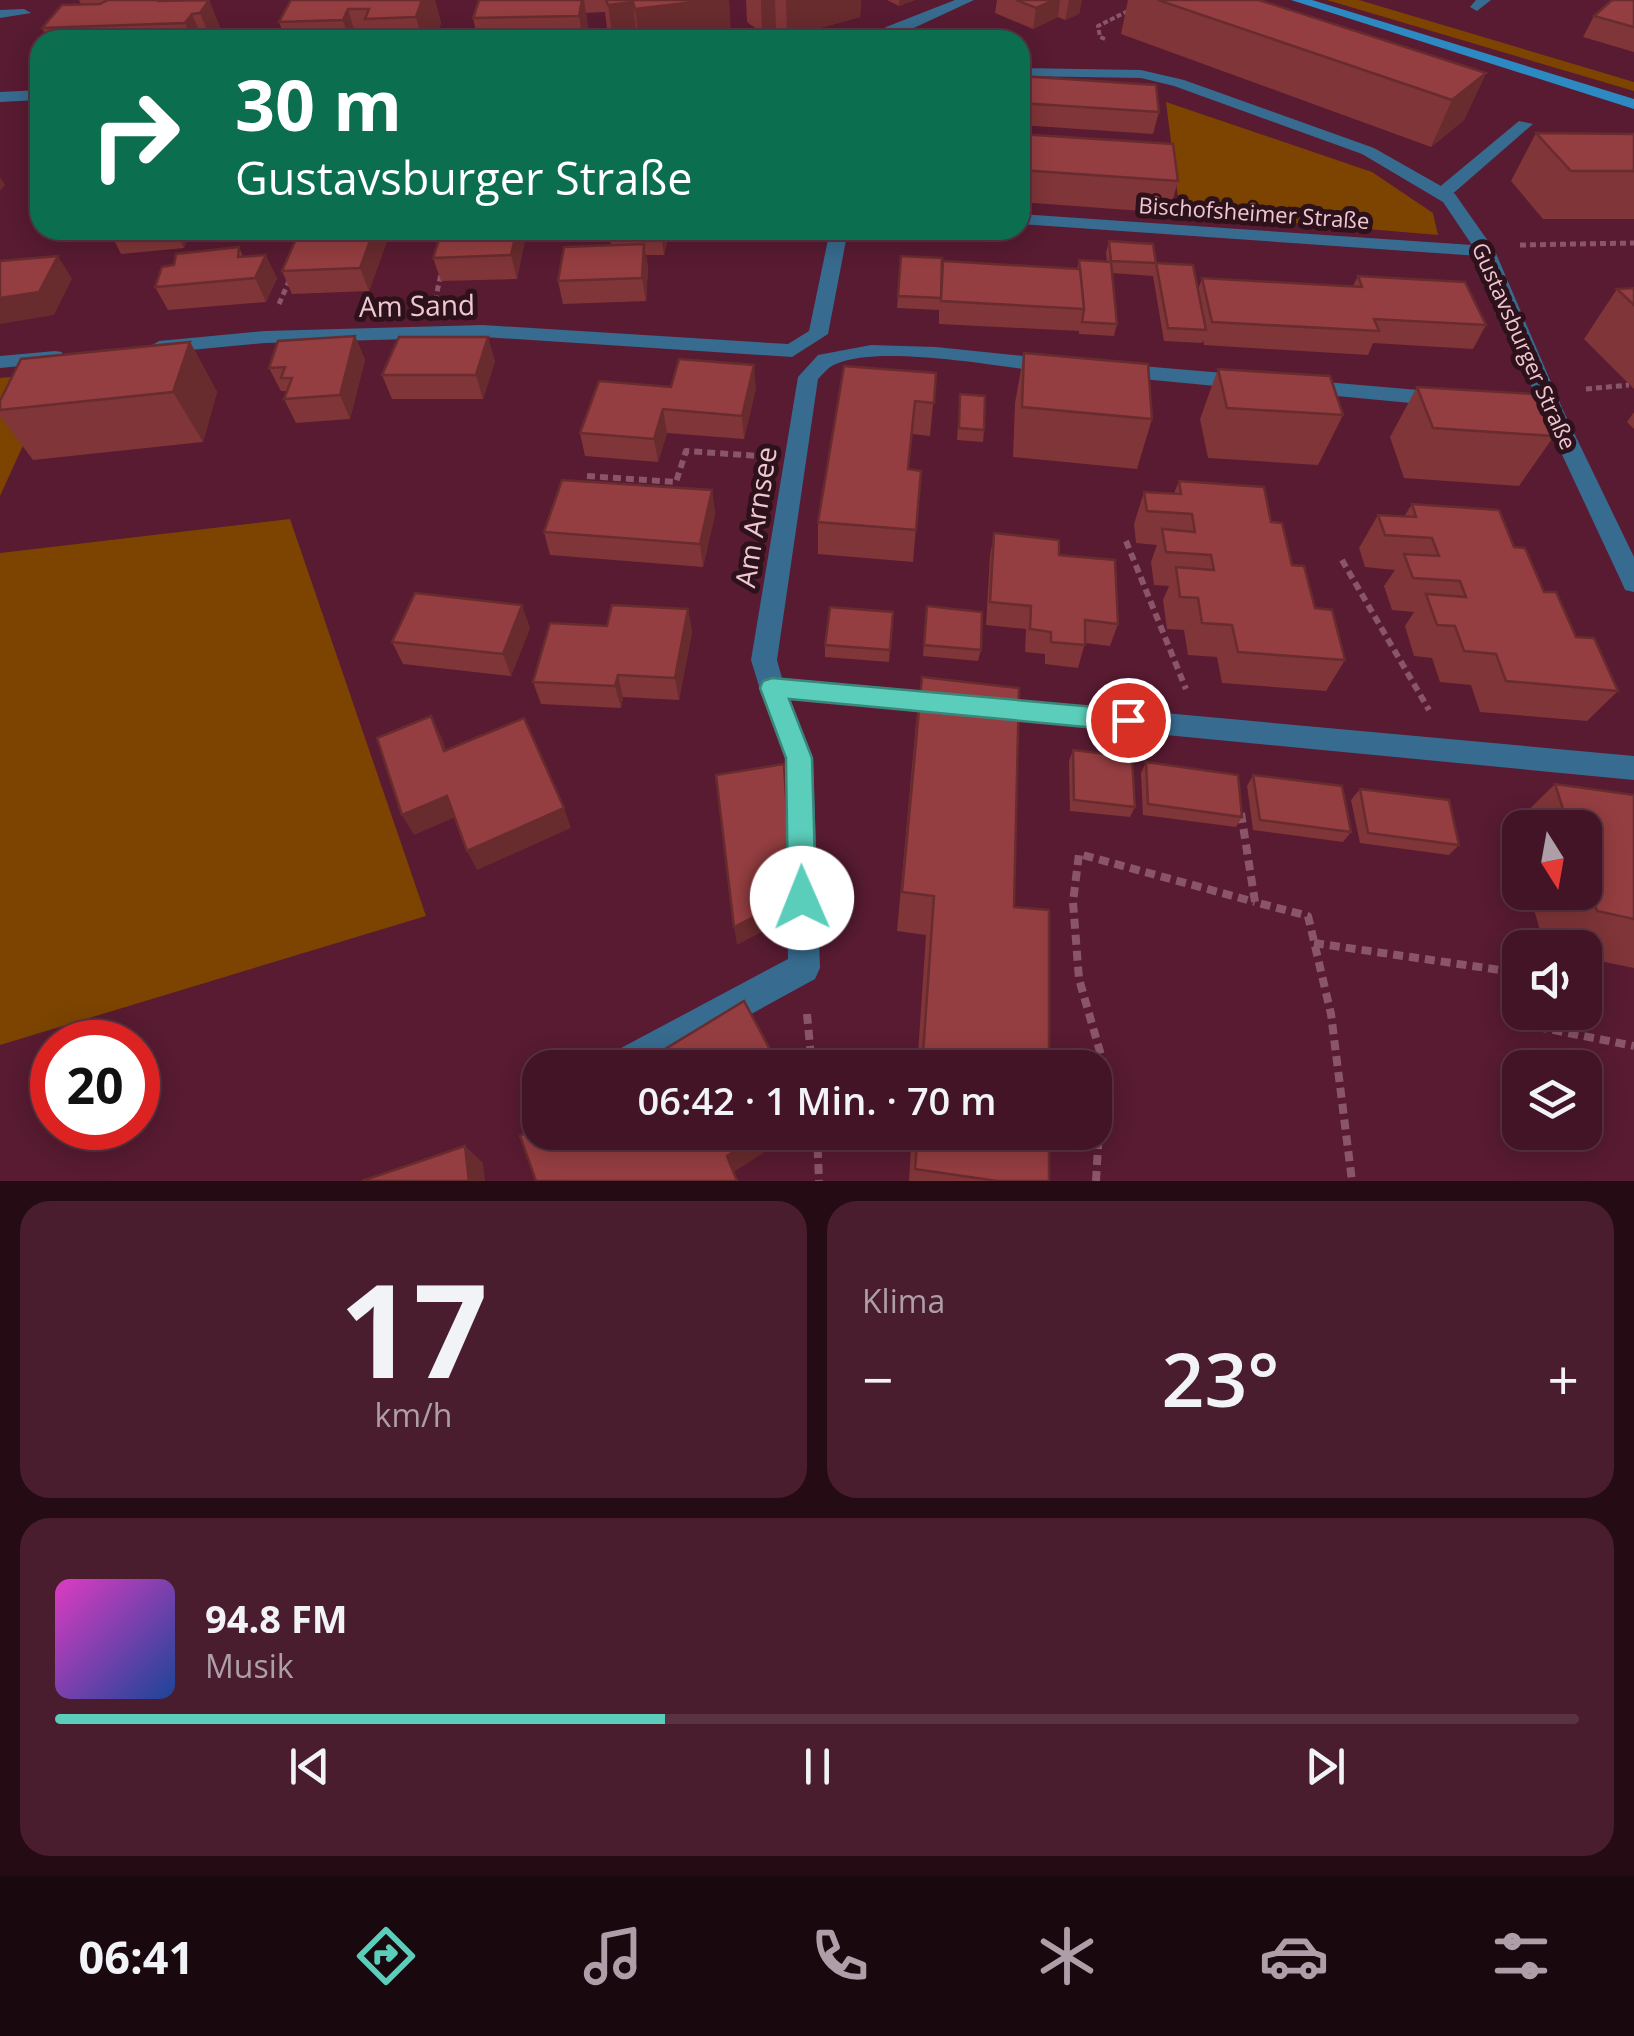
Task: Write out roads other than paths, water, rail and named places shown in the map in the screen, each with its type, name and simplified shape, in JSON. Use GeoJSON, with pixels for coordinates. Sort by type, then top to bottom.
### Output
{"type":"FeatureCollection","features":[{"type":"Feature","properties":{"kind":"main road"},"geometry":{"type":"LineString","coordinates":[[1298,0],[1634,104]]}},
{"type":"Feature","properties":{"kind":"street"},"geometry":{"type":"LineString","coordinates":[[891,30],[967,0]]}},
{"type":"Feature","properties":{"kind":"street"},"geometry":{"type":"LineString","coordinates":[[0,14],[24,14]]}},
{"type":"Feature","properties":{"kind":"street","name":"Gustavsburger Straße"},"geometry":{"type":"LineString","coordinates":[[1030,72],[1140,74],[1179,82],[1368,151],[1443,193],[1486,251],[1551,408],[1634,583]]}},
{"type":"Feature","properties":{"kind":"street"},"geometry":{"type":"LineString","coordinates":[[0,97],[30,96]]}},
{"type":"Feature","properties":{"kind":"street"},"geometry":{"type":"LineString","coordinates":[[1443,193],[1524,124]]}},
{"type":"Feature","properties":{"kind":"street","name":"Bischofsheimer Straße"},"geometry":{"type":"LineString","coordinates":[[1030,221],[1486,251]]}},
{"type":"Feature","properties":{"kind":"street","name":"Am Sand"},"geometry":{"type":"LineString","coordinates":[[132,350],[265,338],[483,331],[774,353],[806,344],[818,334],[836,240]]}},
{"type":"Feature","properties":{"kind":"street","name":"Am Arnsee"},"geometry":{"type":"LineString","coordinates":[[651,1050],[804,968],[799,758],[764,660],[808,377],[824,360],[886,352],[1551,408]]}},
{"type":"Feature","properties":{"kind":"street"},"geometry":{"type":"LineString","coordinates":[[0,362],[76,355]]}},
{"type":"Feature","properties":{"kind":"street"},"geometry":{"type":"LineString","coordinates":[[772,688],[1634,768]]}}]}
